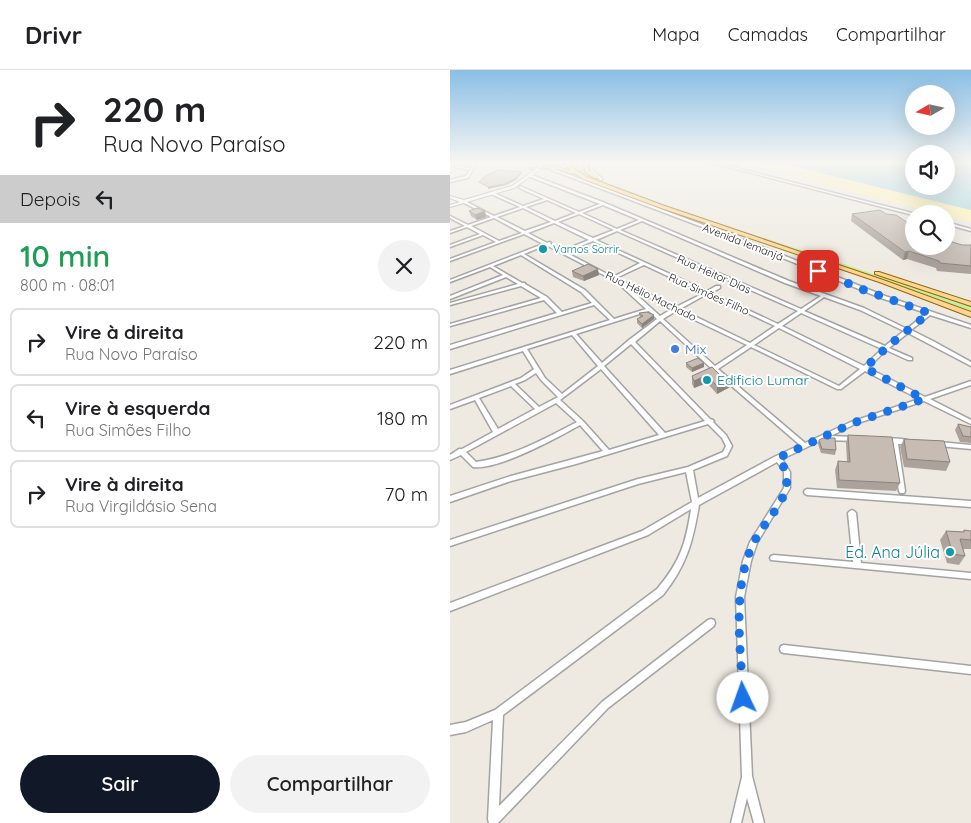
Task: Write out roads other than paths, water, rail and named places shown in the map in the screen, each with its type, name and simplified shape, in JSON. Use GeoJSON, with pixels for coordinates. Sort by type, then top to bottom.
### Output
{"type":"FeatureCollection","features":[{"type":"Feature","properties":{"kind":"main road"},"geometry":{"type":"LineString","coordinates":[[636,197],[671,210],[672,213],[668,214]]}},
{"type":"Feature","properties":{"kind":"main road"},"geometry":{"type":"LineString","coordinates":[[650,197],[971,304]]}},
{"type":"Feature","properties":{"kind":"main road"},"geometry":{"type":"LineString","coordinates":[[660,206],[884,282],[969,315]]}},
{"type":"Feature","properties":{"kind":"main road"},"geometry":{"type":"LineString","coordinates":[[761,240],[764,249]]}},
{"type":"Feature","properties":{"kind":"street"},"geometry":{"type":"LineString","coordinates":[[450,197],[465,202]]}},
{"type":"Feature","properties":{"kind":"street"},"geometry":{"type":"LineString","coordinates":[[450,206],[480,197]]}},
{"type":"Feature","properties":{"kind":"street","name":"Rua Simões Filho"},"geometry":{"type":"LineString","coordinates":[[500,197],[706,294],[779,326],[971,422]]}},
{"type":"Feature","properties":{"kind":"street","name":"Rua Heitor Dias"},"geometry":{"type":"LineString","coordinates":[[543,197],[728,280],[887,347],[910,359]]}},
{"type":"Feature","properties":{"kind":"street"},"geometry":{"type":"LineString","coordinates":[[591,197],[822,296],[862,309],[909,331],[971,364]]}},
{"type":"Feature","properties":{"kind":"street","name":"Avenida Iemanjá"},"geometry":{"type":"LineString","coordinates":[[623,197],[764,249],[864,290],[971,327]]}},
{"type":"Feature","properties":{"kind":"street"},"geometry":{"type":"LineString","coordinates":[[848,197],[905,212]]}},
{"type":"Feature","properties":{"kind":"street"},"geometry":{"type":"LineString","coordinates":[[450,232],[547,199]]}},
{"type":"Feature","properties":{"kind":"street","name":"Rua Hélio Machado"},"geometry":{"type":"LineString","coordinates":[[465,202],[528,232],[620,282],[838,388],[865,368]]}},
{"type":"Feature","properties":{"kind":"street"},"geometry":{"type":"LineString","coordinates":[[450,260],[604,204]]}},
{"type":"Feature","properties":{"kind":"street"},"geometry":{"type":"LineString","coordinates":[[450,217],[499,242]]}},
{"type":"Feature","properties":{"kind":"street"},"geometry":{"type":"LineString","coordinates":[[564,251],[642,220]]}},
{"type":"Feature","properties":{"kind":"street"},"geometry":{"type":"LineString","coordinates":[[955,226],[971,230]]}},
{"type":"Feature","properties":{"kind":"street"},"geometry":{"type":"LineString","coordinates":[[450,246],[484,234]]}},
{"type":"Feature","properties":{"kind":"street"},"geometry":{"type":"LineString","coordinates":[[450,281],[549,244]]}},
{"type":"Feature","properties":{"kind":"street"},"geometry":{"type":"LineString","coordinates":[[522,254],[577,287],[613,321]]}},
{"type":"Feature","properties":{"kind":"street"},"geometry":{"type":"LineString","coordinates":[[614,278],[642,264]]}},
{"type":"Feature","properties":{"kind":"street"},"geometry":{"type":"LineString","coordinates":[[491,266],[545,298],[561,314]]}},
{"type":"Feature","properties":{"kind":"street"},"geometry":{"type":"LineString","coordinates":[[450,298],[506,275]]}},
{"type":"Feature","properties":{"kind":"street"},"geometry":{"type":"LineString","coordinates":[[454,454],[559,398],[660,318],[728,280]]}},
{"type":"Feature","properties":{"kind":"street"},"geometry":{"type":"LineString","coordinates":[[620,282],[715,369],[804,445]]}},
{"type":"Feature","properties":{"kind":"street"},"geometry":{"type":"LineString","coordinates":[[450,304],[523,284]]}},
{"type":"Feature","properties":{"kind":"street"},"geometry":{"type":"LineString","coordinates":[[715,369],[822,296]]}},
{"type":"Feature","properties":{"kind":"street"},"geometry":{"type":"LineString","coordinates":[[450,325],[545,298]]}},
{"type":"Feature","properties":{"kind":"street"},"geometry":{"type":"LineString","coordinates":[[450,347],[596,303]]}},
{"type":"Feature","properties":{"kind":"street"},"geometry":{"type":"LineString","coordinates":[[450,372],[650,309]]}},
{"type":"Feature","properties":{"kind":"street"},"geometry":{"type":"LineString","coordinates":[[865,368],[887,347],[929,313]]}},
{"type":"Feature","properties":{"kind":"street"},"geometry":{"type":"LineString","coordinates":[[573,334],[663,435]]}},
{"type":"Feature","properties":{"kind":"street"},"geometry":{"type":"LineString","coordinates":[[450,543],[638,482],[689,469],[726,454],[729,446],[711,421],[631,341]]}},
{"type":"Feature","properties":{"kind":"street"},"geometry":{"type":"LineString","coordinates":[[524,349],[548,385],[607,452]]}},
{"type":"Feature","properties":{"kind":"street"},"geometry":{"type":"LineString","coordinates":[[450,407],[512,384],[528,377],[537,370]]}},
{"type":"Feature","properties":{"kind":"street"},"geometry":{"type":"LineString","coordinates":[[450,607],[644,533],[778,458],[853,423],[971,383]]}},
{"type":"Feature","properties":{"kind":"street"},"geometry":{"type":"LineString","coordinates":[[512,384],[538,409]]}},
{"type":"Feature","properties":{"kind":"street"},"geometry":{"type":"LineString","coordinates":[[476,397],[496,432]]}},
{"type":"Feature","properties":{"kind":"street"},"geometry":{"type":"LineString","coordinates":[[450,499],[510,478],[711,421]]}},
{"type":"Feature","properties":{"kind":"street"},"geometry":{"type":"LineString","coordinates":[[454,454],[475,465],[486,463],[544,440],[581,422]]}},
{"type":"Feature","properties":{"kind":"street"},"geometry":{"type":"LineString","coordinates":[[820,438],[866,440]]}},
{"type":"Feature","properties":{"kind":"street"},"geometry":{"type":"LineString","coordinates":[[875,440],[917,443]]}},
{"type":"Feature","properties":{"kind":"street"},"geometry":{"type":"LineString","coordinates":[[894,441],[902,491]]}},
{"type":"Feature","properties":{"kind":"street"},"geometry":{"type":"LineString","coordinates":[[934,444],[971,447]]}},
{"type":"Feature","properties":{"kind":"street"},"geometry":{"type":"LineString","coordinates":[[759,823],[747,776],[740,598],[747,561],[754,542],[786,488],[787,472],[778,458]]}},
{"type":"Feature","properties":{"kind":"street"},"geometry":{"type":"LineString","coordinates":[[450,730],[466,727],[498,713],[664,587],[673,578],[689,544],[696,503],[689,469]]}},
{"type":"Feature","properties":{"kind":"street"},"geometry":{"type":"LineString","coordinates":[[807,492],[971,504]]}},
{"type":"Feature","properties":{"kind":"street"},"geometry":{"type":"LineString","coordinates":[[852,513],[858,565]]}},
{"type":"Feature","properties":{"kind":"street"},"geometry":{"type":"LineString","coordinates":[[774,558],[971,576]]}},
{"type":"Feature","properties":{"kind":"street"},"geometry":{"type":"LineString","coordinates":[[493,821],[605,706],[711,623]]}},
{"type":"Feature","properties":{"kind":"street"},"geometry":{"type":"LineString","coordinates":[[784,650],[971,670]]}},
{"type":"Feature","properties":{"kind":"street"},"geometry":{"type":"LineString","coordinates":[[493,821],[498,713]]}},
{"type":"Feature","properties":{"kind":"street"},"geometry":{"type":"LineString","coordinates":[[736,823],[747,776]]}},
{"type":"Feature","properties":{"kind":"water"},"geometry":{"type":"Polygon","coordinates":[[[919,197],[971,197],[971,210],[919,197]]]}},
{"type":"Feature","properties":{"kind":"place","name":"Vamos Sorrir"},"geometry":{"type":"Point","coordinates":[543,249]}},
{"type":"Feature","properties":{"kind":"place","name":"Mix"},"geometry":{"type":"Point","coordinates":[675,349]}},
{"type":"Feature","properties":{"kind":"place","name":"Edificio Lumar"},"geometry":{"type":"Point","coordinates":[707,380]}},
{"type":"Feature","properties":{"kind":"place","name":"Ed. Ana Júlia"},"geometry":{"type":"Point","coordinates":[950,552]}}]}
